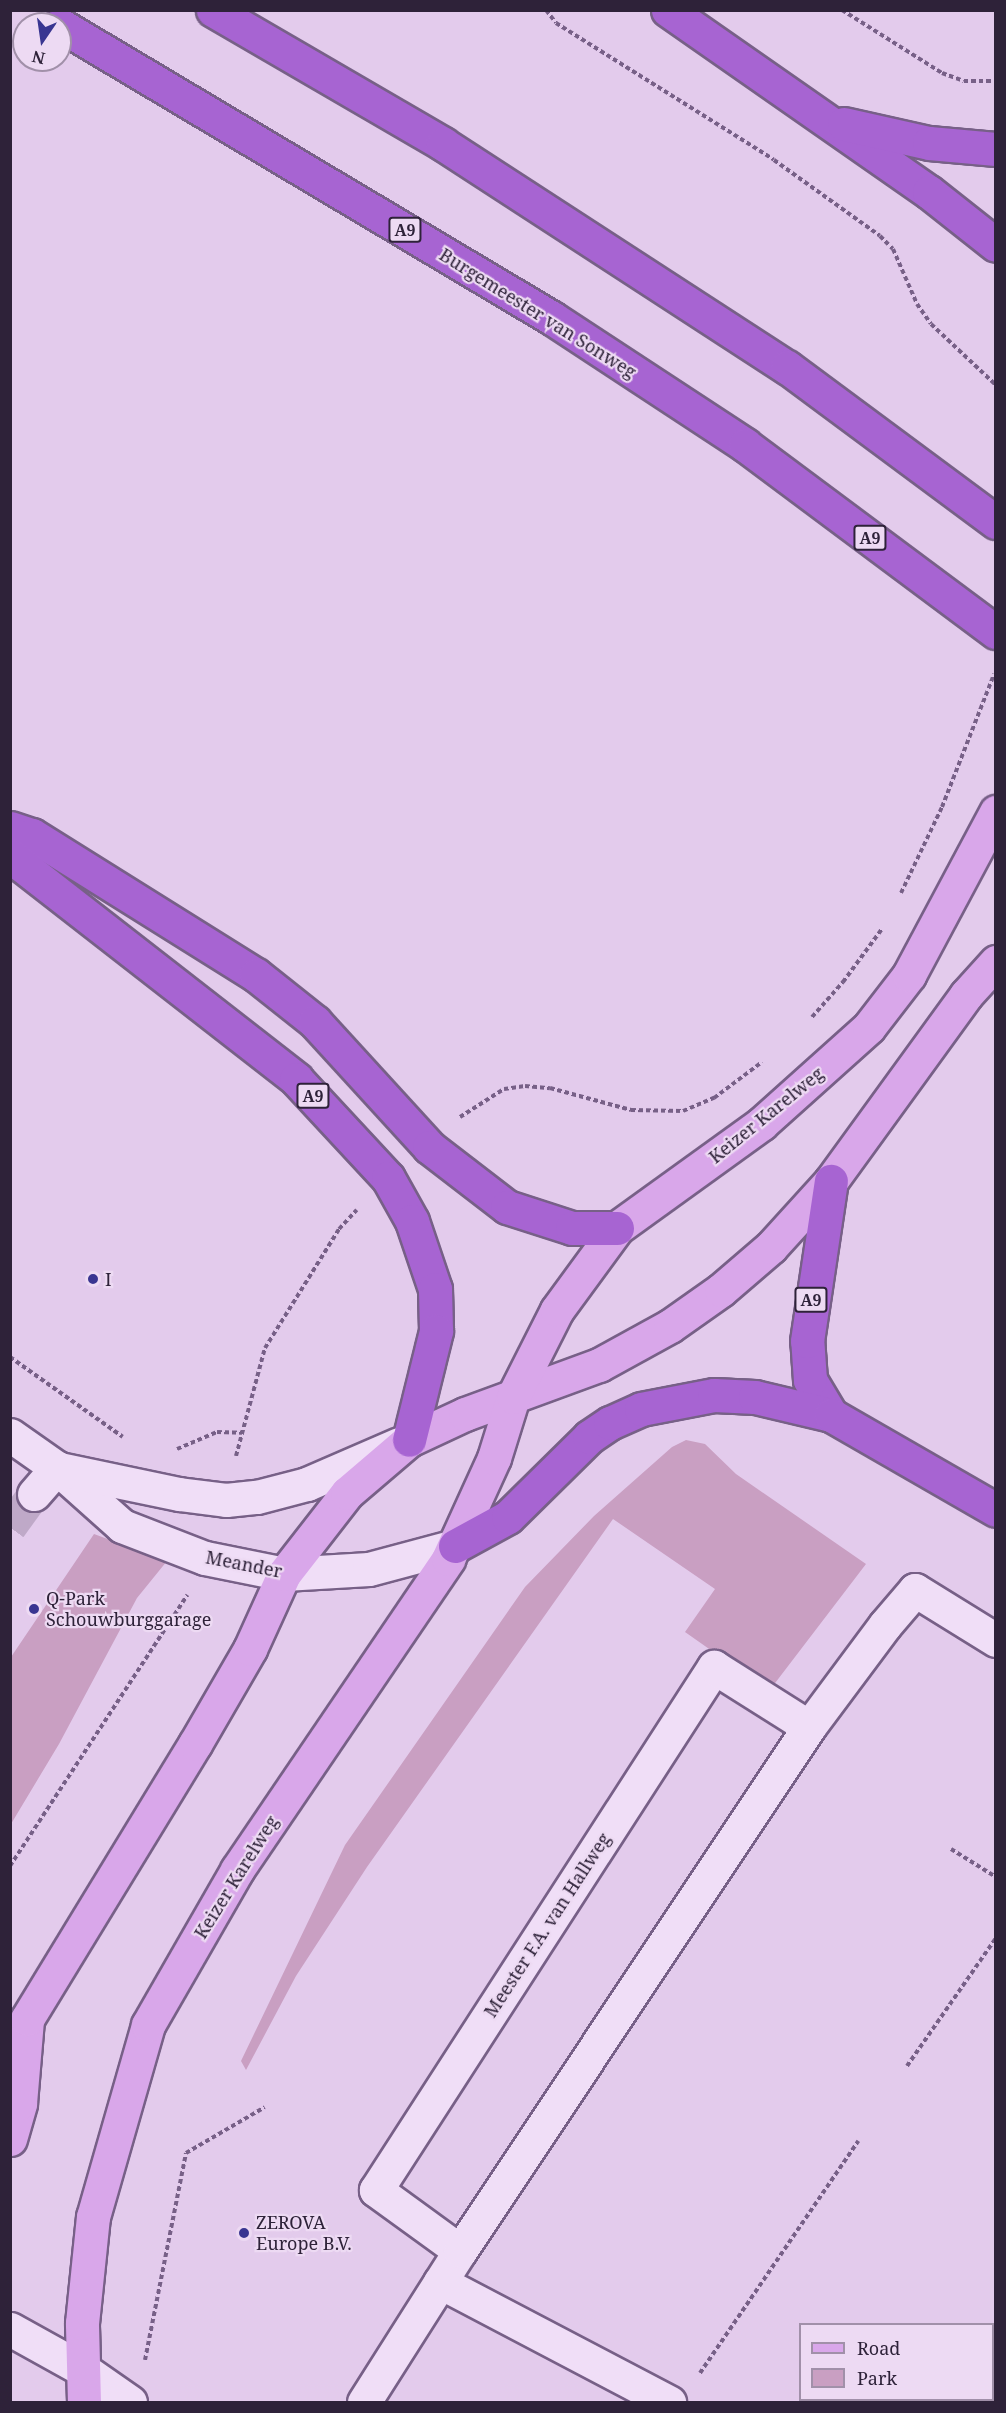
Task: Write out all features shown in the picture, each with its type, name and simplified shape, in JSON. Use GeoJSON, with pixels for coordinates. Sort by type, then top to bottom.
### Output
{"type":"FeatureCollection","features":[{"type":"Feature","properties":{"kind":"highway"},"geometry":{"type":"LineString","coordinates":[[213,10],[443,144],[787,367],[996,522]]}},
{"type":"Feature","properties":{"kind":"highway"},"geometry":{"type":"LineString","coordinates":[[668,10],[929,192],[996,245]]}},
{"type":"Feature","properties":{"kind":"highway","name":"Burgemeester van Sonweg"},"geometry":{"type":"LineString","coordinates":[[72,32],[552,318],[744,445],[996,632]]}},
{"type":"Feature","properties":{"kind":"highway"},"geometry":{"type":"LineString","coordinates":[[827,120],[929,143],[996,149]]}},
{"type":"Feature","properties":{"kind":"highway"},"geometry":{"type":"LineString","coordinates":[[10,828],[32,835],[256,975],[315,1022],[429,1147],[507,1207],[572,1228],[617,1228]]}},
{"type":"Feature","properties":{"kind":"highway","name":"A9"},"geometry":{"type":"LineString","coordinates":[[10,856],[296,1079],[388,1178],[412,1221],[435,1289],[436,1331],[409,1440]]}},
{"type":"Feature","properties":{"kind":"highway","name":"A9"},"geometry":{"type":"LineString","coordinates":[[831,1181],[807,1341],[810,1380],[831,1415]]}},
{"type":"Feature","properties":{"kind":"highway","name":"A9"},"geometry":{"type":"LineString","coordinates":[[454,1546],[508,1517],[589,1437],[641,1408],[714,1395],[755,1397],[831,1415],[996,1510]]}},
{"type":"Feature","properties":{"kind":"main road","name":"Keizer Karelweg"},"geometry":{"type":"LineString","coordinates":[[84,2403],[82,2323],[93,2217],[148,2025],[237,1870],[454,1546],[494,1458],[513,1397],[556,1310],[617,1228],[761,1124],[869,1026],[909,975],[996,812]]}},
{"type":"Feature","properties":{"kind":"main road"},"geometry":{"type":"LineString","coordinates":[[10,2139],[20,2103],[16,2028],[212,1715],[250,1649],[284,1574],[347,1493],[409,1440],[513,1397],[599,1365],[670,1326],[722,1290],[771,1247],[831,1181],[966,995],[996,962]]}},
{"type":"Feature","properties":{"kind":"street","name":"Meander"},"geometry":{"type":"LineString","coordinates":[[10,1435],[57,1468],[122,1526],[205,1558],[284,1574],[369,1569],[454,1546]]}},
{"type":"Feature","properties":{"kind":"street","name":"Meander"},"geometry":{"type":"LineString","coordinates":[[57,1468],[179,1494],[226,1500],[257,1497],[307,1484],[409,1440]]}},
{"type":"Feature","properties":{"kind":"street"},"geometry":{"type":"LineString","coordinates":[[33,1494],[57,1468]]}},
{"type":"Feature","properties":{"kind":"street"},"geometry":{"type":"LineString","coordinates":[[364,2403],[460,2251],[809,1727],[915,1590],[996,1640]]}},
{"type":"Feature","properties":{"kind":"street","name":"Meester F.A. van Hallweg"},"geometry":{"type":"LineString","coordinates":[[460,2251],[376,2190],[714,1667],[809,1727]]}},
{"type":"Feature","properties":{"kind":"street"},"geometry":{"type":"LineString","coordinates":[[440,2282],[682,2392]]}},
{"type":"Feature","properties":{"kind":"street"},"geometry":{"type":"LineString","coordinates":[[10,2329],[84,2370],[130,2403]]}},
{"type":"Feature","properties":{"kind":"path"},"geometry":{"type":"LineString","coordinates":[[546,10],[556,23],[774,160],[893,249],[917,304],[931,324],[996,385]]}},
{"type":"Feature","properties":{"kind":"path"},"geometry":{"type":"LineString","coordinates":[[842,10],[942,73],[964,81],[996,81]]}},
{"type":"Feature","properties":{"kind":"path"},"geometry":{"type":"LineString","coordinates":[[10,1358],[131,1441]]}},
{"type":"Feature","properties":{"kind":"path"},"geometry":{"type":"LineString","coordinates":[[167,1451],[217,1432],[242,1433]]}},
{"type":"Feature","properties":{"kind":"path"},"geometry":{"type":"LineString","coordinates":[[951,1849],[996,1877]]}},
{"type":"Feature","properties":{"kind":"path"},"geometry":{"type":"LineString","coordinates":[[907,2066],[996,1938]]}},
{"type":"Feature","properties":{"kind":"path"},"geometry":{"type":"LineString","coordinates":[[144,2367],[186,2153],[265,2108]]}},
{"type":"Feature","properties":{"kind":"path"},"geometry":{"type":"LineString","coordinates":[[682,2392],[858,2141]]}},
{"type":"Feature","properties":{"kind":"green space"},"geometry":{"type":"Polygon","coordinates":[[[686,1440],[705,1444],[736,1474],[866,1564],[769,1691],[685,1632],[715,1589],[613,1519],[367,1867],[296,1976],[246,2070],[241,2061],[345,1845],[525,1587],[594,1516],[672,1447],[686,1440]]]}},
{"type":"Feature","properties":{"kind":"green space"},"geometry":{"type":"Polygon","coordinates":[[[94,1534],[167,1561],[137,1598],[59,1744],[11,1824],[11,1657],[94,1534]]]}},
{"type":"Feature","properties":{"kind":"tunnel"},"geometry":{"type":"LineString","coordinates":[[10,1527],[34,1494]]}},
{"type":"Feature","properties":{"kind":"place","name":"I"},"geometry":{"type":"Point","coordinates":[93,1279]}},
{"type":"Feature","properties":{"kind":"place","name":"Q-Park Schouwburggarage"},"geometry":{"type":"Point","coordinates":[34,1609]}},
{"type":"Feature","properties":{"kind":"place","name":"ZEROVA Europe B.V."},"geometry":{"type":"Point","coordinates":[244,2233]}}]}
